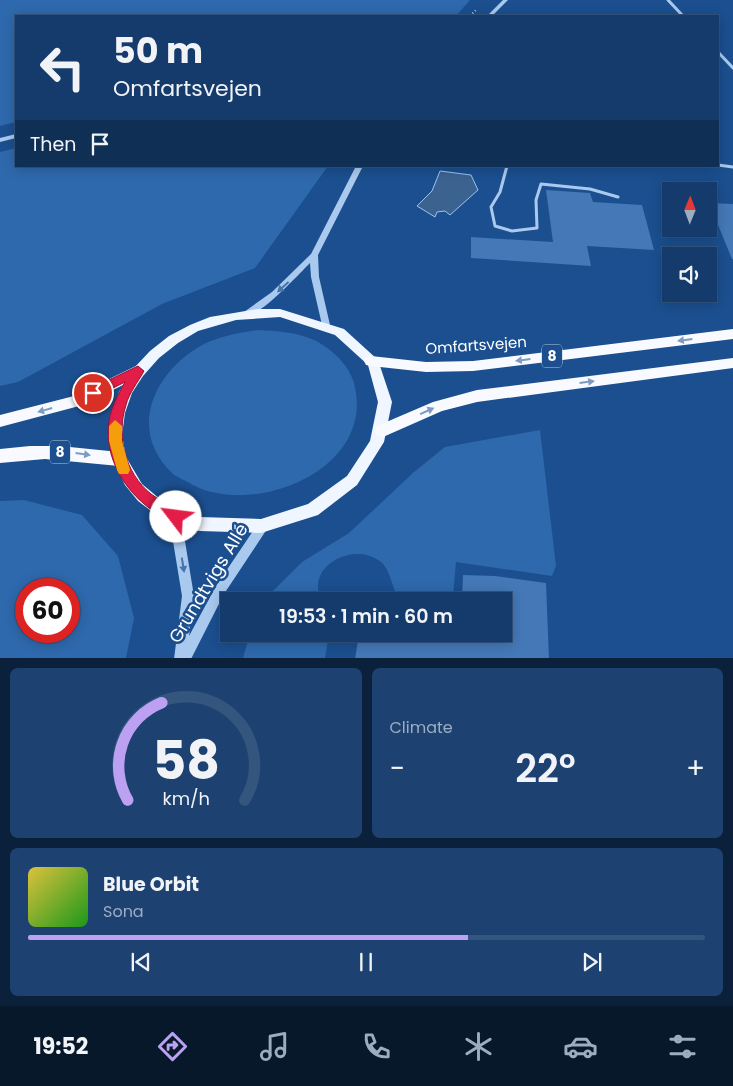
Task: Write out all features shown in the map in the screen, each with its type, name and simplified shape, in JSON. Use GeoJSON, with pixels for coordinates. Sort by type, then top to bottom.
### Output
{"type":"FeatureCollection","features":[{"type":"Feature","properties":{"kind":"highway","name":"Omfartsvejen"},"geometry":{"type":"LineString","coordinates":[[371,361],[426,367],[473,366],[733,334]]}},
{"type":"Feature","properties":{"kind":"highway","name":"8"},"geometry":{"type":"LineString","coordinates":[[383,431],[438,406],[477,396],[733,364]]}},
{"type":"Feature","properties":{"kind":"highway"},"geometry":{"type":"LineString","coordinates":[[0,421],[78,401],[138,371]]}},
{"type":"Feature","properties":{"kind":"highway","name":"8"},"geometry":{"type":"LineString","coordinates":[[0,456],[15,453],[68,452],[119,459]]}},
{"type":"Feature","properties":{"kind":"main road"},"geometry":{"type":"LineString","coordinates":[[247,314],[288,314],[326,325],[344,334],[359,346],[371,361],[380,377],[385,394],[386,412],[383,431],[376,450],[351,484],[312,511],[288,520],[263,526],[238,528],[213,527],[176,517],[146,498],[130,480],[119,459],[115,441],[115,422],[120,404],[138,371],[164,346],[178,336],[212,321],[247,314]]}},
{"type":"Feature","properties":{"kind":"street"},"geometry":{"type":"LineString","coordinates":[[490,15],[506,0]]}},
{"type":"Feature","properties":{"kind":"street"},"geometry":{"type":"LineString","coordinates":[[668,0],[682,15]]}},
{"type":"Feature","properties":{"kind":"street"},"geometry":{"type":"LineString","coordinates":[[719,53],[733,68]]}},
{"type":"Feature","properties":{"kind":"street"},"geometry":{"type":"LineString","coordinates":[[0,140],[15,136]]}},
{"type":"Feature","properties":{"kind":"street"},"geometry":{"type":"LineString","coordinates":[[247,314],[275,294],[314,255],[359,167]]}},
{"type":"Feature","properties":{"kind":"street"},"geometry":{"type":"LineString","coordinates":[[314,255],[315,277],[326,325]]}},
{"type":"Feature","properties":{"kind":"street","name":"Grundtvigs Allé"},"geometry":{"type":"LineString","coordinates":[[176,517],[188,596],[182,658]]}},
{"type":"Feature","properties":{"kind":"street","name":"Grundtvigs Allé"},"geometry":{"type":"LineString","coordinates":[[182,658],[220,590],[263,526]]}},
{"type":"Feature","properties":{"kind":"lane"},"geometry":{"type":"LineString","coordinates":[[719,165],[733,167]]}},
{"type":"Feature","properties":{"kind":"lane"},"geometry":{"type":"LineString","coordinates":[[507,167],[500,192],[491,207],[494,226],[512,231],[537,228],[536,200],[541,184],[567,184],[605,191],[618,197]]}},
{"type":"Feature","properties":{"kind":"shaded area"},"geometry":{"type":"Polygon","coordinates":[[[0,0],[470,0],[457,15],[15,15],[15,122],[0,126],[0,0]]]}},
{"type":"Feature","properties":{"kind":"shaded area"},"geometry":{"type":"Polygon","coordinates":[[[15,148],[15,167],[327,167],[255,268],[162,304],[18,382],[0,386],[0,152],[15,148]]]}},
{"type":"Feature","properties":{"kind":"shaded area"},"geometry":{"type":"Polygon","coordinates":[[[440,171],[471,175],[478,190],[450,215],[445,211],[437,212],[435,217],[417,206],[432,191],[440,171]]]}},
{"type":"Feature","properties":{"kind":"shaded area"},"geometry":{"type":"Polygon","coordinates":[[[258,330],[286,332],[307,337],[333,352],[352,376],[357,405],[354,424],[346,442],[334,457],[319,470],[302,480],[283,488],[254,494],[227,495],[201,489],[173,474],[159,458],[151,441],[149,423],[151,406],[158,389],[168,374],[181,360],[197,348],[219,338],[258,330]]]}},
{"type":"Feature","properties":{"kind":"shaded area"},"geometry":{"type":"Polygon","coordinates":[[[540,430],[556,566],[552,576],[456,562],[453,592],[395,591],[389,574],[381,562],[367,555],[355,554],[333,561],[325,569],[319,578],[319,592],[272,592],[302,562],[349,533],[414,472],[445,447],[540,430]]]}},
{"type":"Feature","properties":{"kind":"shaded area"},"geometry":{"type":"Polygon","coordinates":[[[24,500],[82,515],[118,556],[134,618],[126,658],[0,658],[0,501],[24,500]]]}},
{"type":"Feature","properties":{"kind":"shaded area"},"geometry":{"type":"Polygon","coordinates":[[[248,642],[328,642],[325,658],[243,658],[248,642]]]}},
{"type":"Feature","properties":{"kind":"building"},"geometry":{"type":"Polygon","coordinates":[[[546,190],[590,193],[593,202],[642,205],[654,250],[587,246],[591,266],[471,258],[471,237],[553,242],[546,190]]]}},
{"type":"Feature","properties":{"kind":"building"},"geometry":{"type":"Polygon","coordinates":[[[718,203],[733,204],[732,259],[718,225],[718,203]]]}},
{"type":"Feature","properties":{"kind":"building"},"geometry":{"type":"Polygon","coordinates":[[[463,575],[495,576],[546,583],[549,658],[355,658],[358,642],[512,642],[512,592],[462,592],[463,575]]]}},
{"type":"Feature","properties":{"kind":"slow traffic"},"geometry":{"type":"LineString","coordinates":[[115,426],[115,441],[119,459],[124,470]]}},
{"type":"Feature","properties":{"kind":"route"},"geometry":{"type":"LineString","coordinates":[[93,393],[138,371],[127,387],[115,422],[115,441],[119,459],[125,473],[134,486],[159,508],[176,517]]}}]}
